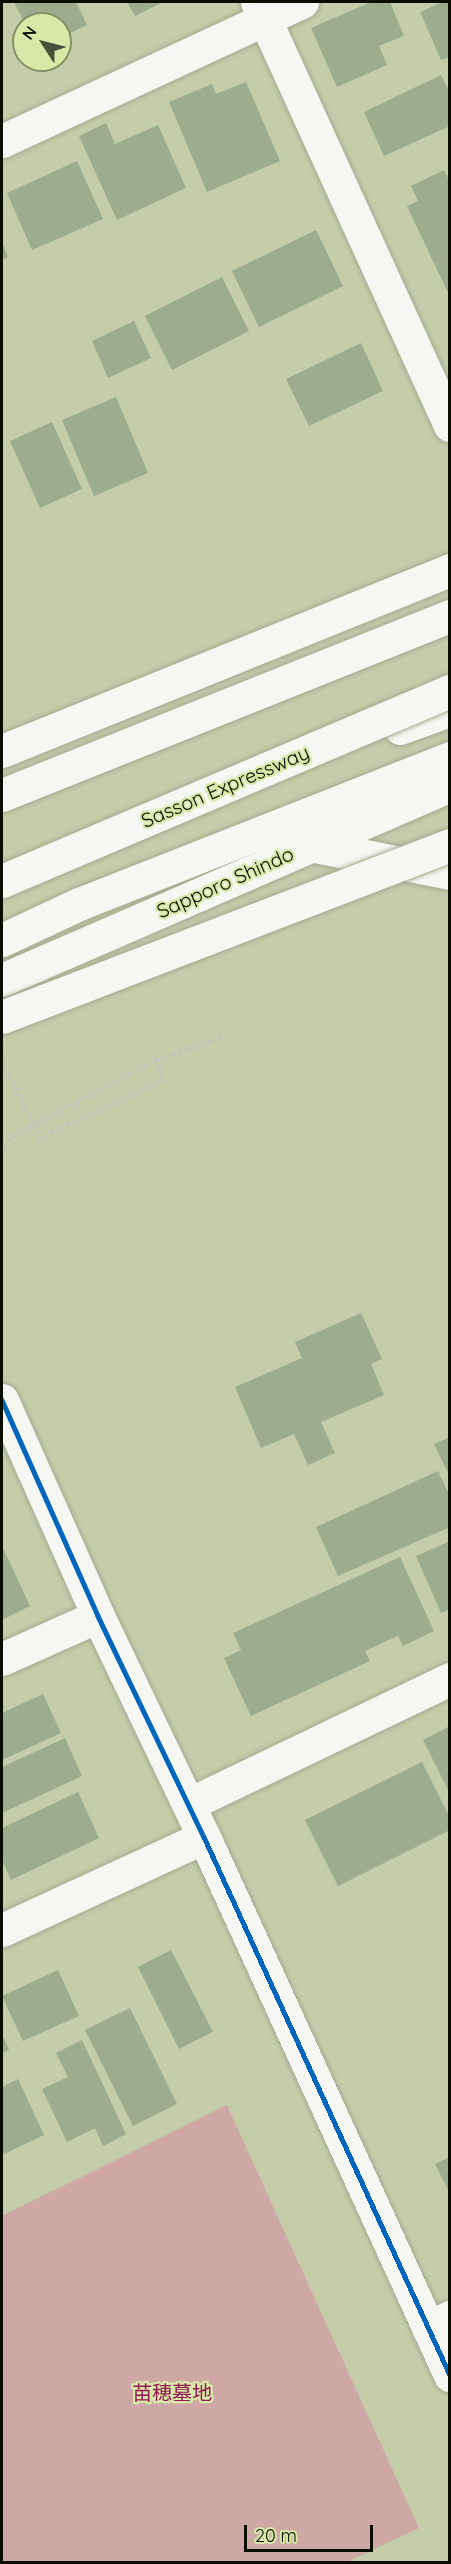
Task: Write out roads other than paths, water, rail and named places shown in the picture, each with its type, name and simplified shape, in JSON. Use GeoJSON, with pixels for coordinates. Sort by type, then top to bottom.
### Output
{"type":"FeatureCollection","features":[{"type":"Feature","properties":{"kind":"main road"},"geometry":{"type":"LineString","coordinates":[[2,141],[261,10],[302,2]]}},
{"type":"Feature","properties":{"kind":"main road"},"geometry":{"type":"LineString","coordinates":[[261,10],[450,425]]}},
{"type":"Feature","properties":{"kind":"main road"},"geometry":{"type":"LineString","coordinates":[[2,751],[450,570]]}},
{"type":"Feature","properties":{"kind":"main road"},"geometry":{"type":"LineString","coordinates":[[2,795],[450,616]]}},
{"type":"Feature","properties":{"kind":"main road","name":"Sasson Expressway"},"geometry":{"type":"LineString","coordinates":[[2,880],[450,691]]}},
{"type":"Feature","properties":{"kind":"main road"},"geometry":{"type":"LineString","coordinates":[[2,875],[450,710]]}},
{"type":"Feature","properties":{"kind":"main road"},"geometry":{"type":"LineString","coordinates":[[2,940],[79,904],[450,758]]}},
{"type":"Feature","properties":{"kind":"main road","name":"Sapporo Shindo"},"geometry":{"type":"LineString","coordinates":[[2,980],[450,784]]}},
{"type":"Feature","properties":{"kind":"main road"},"geometry":{"type":"LineString","coordinates":[[310,845],[450,873]]}},
{"type":"Feature","properties":{"kind":"main road"},"geometry":{"type":"LineString","coordinates":[[2,1017],[450,845]]}},
{"type":"Feature","properties":{"kind":"main road"},"geometry":{"type":"LineString","coordinates":[[2,1400],[98,1616],[439,2322],[450,2375]]}},
{"type":"Feature","properties":{"kind":"main road"},"geometry":{"type":"LineString","coordinates":[[2,1659],[98,1616]]}},
{"type":"Feature","properties":{"kind":"main road"},"geometry":{"type":"LineString","coordinates":[[189,1804],[450,1679]]}},
{"type":"Feature","properties":{"kind":"main road"},"geometry":{"type":"LineString","coordinates":[[2,1930],[204,1836]]}},
{"type":"Feature","properties":{"kind":"park label","name":"苗穂墓地"},"geometry":{"type":"Point","coordinates":[172,2392]}}]}
